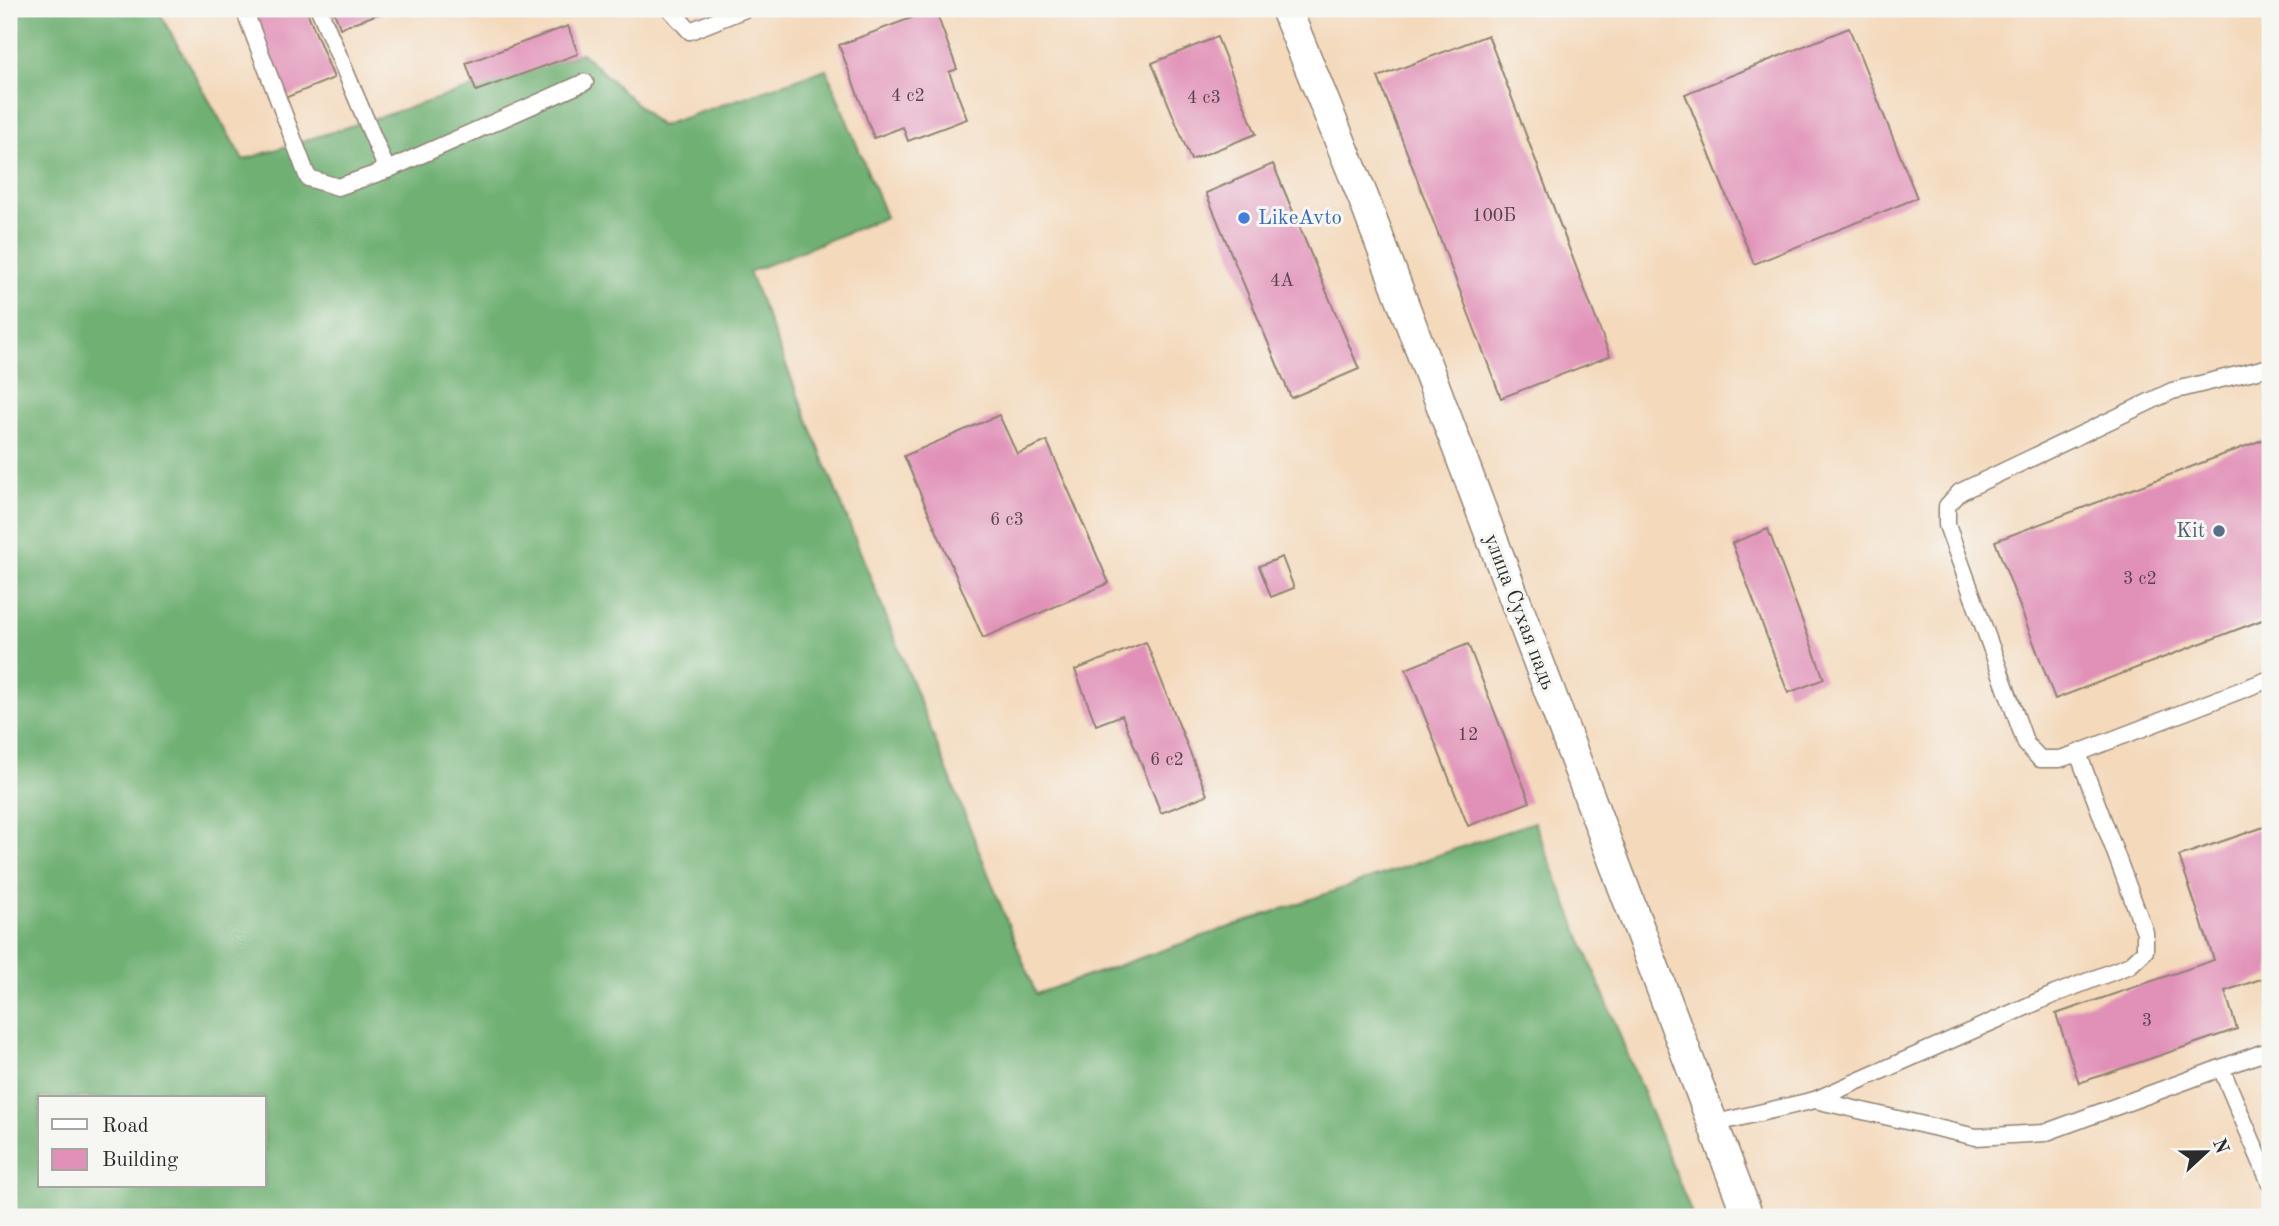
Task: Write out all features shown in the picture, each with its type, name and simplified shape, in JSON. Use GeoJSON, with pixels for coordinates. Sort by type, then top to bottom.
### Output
{"type":"FeatureCollection","features":[{"type":"Feature","properties":{"kind":"street","name":"улица Сухая падь"},"geometry":{"type":"LineString","coordinates":[[1286,9],[1363,197],[1748,1217]]}},
{"type":"Feature","properties":{"kind":"lane"},"geometry":{"type":"LineString","coordinates":[[244,9],[309,178],[338,187],[387,170],[585,82]]}},
{"type":"Feature","properties":{"kind":"lane"},"geometry":{"type":"LineString","coordinates":[[319,9],[387,170]]}},
{"type":"Feature","properties":{"kind":"lane"},"geometry":{"type":"LineString","coordinates":[[670,9],[690,31]]}},
{"type":"Feature","properties":{"kind":"lane"},"geometry":{"type":"LineString","coordinates":[[690,9],[690,31]]}},
{"type":"Feature","properties":{"kind":"lane"},"geometry":{"type":"LineString","coordinates":[[690,31],[745,9]]}},
{"type":"Feature","properties":{"kind":"lane"},"geometry":{"type":"LineString","coordinates":[[2270,368],[2172,391],[1960,492],[1947,506],[1947,525],[2026,744],[2040,759],[2060,760],[2270,679]]}},
{"type":"Feature","properties":{"kind":"lane"},"geometry":{"type":"LineString","coordinates":[[1712,1124],[1815,1100],[2055,993],[2130,965],[2145,951],[2145,932],[2078,753]]}},
{"type":"Feature","properties":{"kind":"lane"},"geometry":{"type":"LineString","coordinates":[[1815,1100],[1976,1137],[2044,1133],[2270,1050]]}},
{"type":"Feature","properties":{"kind":"lane"},"geometry":{"type":"LineString","coordinates":[[2221,1068],[2270,1183]]}},
{"type":"Feature","properties":{"kind":"green space"},"geometry":{"type":"Polygon","coordinates":[[[9,9],[157,9],[243,160],[582,53],[660,126],[826,69],[886,217],[749,272],[1036,994],[1534,822],[1693,1217],[9,1217],[9,9]]]}},
{"type":"Feature","properties":{"kind":"building"},"geometry":{"type":"Polygon","coordinates":[[[250,9],[306,9],[334,78],[285,98],[250,9]]]}},
{"type":"Feature","properties":{"kind":"building"},"geometry":{"type":"Polygon","coordinates":[[[333,9],[392,9],[340,28],[333,9]]]}},
{"type":"Feature","properties":{"kind":"building"},"geometry":{"type":"Polygon","coordinates":[[[469,9],[489,9],[472,16],[469,9]]]}},
{"type":"Feature","properties":{"kind":"building"},"geometry":{"type":"Polygon","coordinates":[[[935,9],[957,69],[949,72],[967,119],[908,141],[903,127],[874,138],[839,45],[935,9]]]}},
{"type":"Feature","properties":{"kind":"building"},"geometry":{"type":"Polygon","coordinates":[[[568,26],[578,54],[476,91],[466,63],[568,26]]]}},
{"type":"Feature","properties":{"kind":"building"},"geometry":{"type":"Polygon","coordinates":[[[1849,28],[1917,198],[1754,264],[1685,94],[1849,28]]]}},
{"type":"Feature","properties":{"kind":"building"},"geometry":{"type":"Polygon","coordinates":[[[1488,35],[1610,356],[1501,398],[1378,77],[1488,35]]]}},
{"type":"Feature","properties":{"kind":"building"},"geometry":{"type":"Polygon","coordinates":[[[1217,37],[1256,134],[1191,160],[1152,63],[1217,37]]]}},
{"type":"Feature","properties":{"kind":"building"},"geometry":{"type":"Polygon","coordinates":[[[1273,164],[1359,369],[1291,398],[1206,193],[1273,164]]]}},
{"type":"Feature","properties":{"kind":"building"},"geometry":{"type":"Polygon","coordinates":[[[999,415],[1017,454],[1047,441],[1109,583],[983,638],[904,456],[999,415]]]}},
{"type":"Feature","properties":{"kind":"building"},"geometry":{"type":"Polygon","coordinates":[[[2270,437],[2270,617],[2055,699],[1995,541],[2270,437]]]}},
{"type":"Feature","properties":{"kind":"building"},"geometry":{"type":"Polygon","coordinates":[[[1768,529],[1824,679],[1788,693],[1732,543],[1768,529]]]}},
{"type":"Feature","properties":{"kind":"building"},"geometry":{"type":"Polygon","coordinates":[[[1282,557],[1294,588],[1271,597],[1259,566],[1282,557]]]}},
{"type":"Feature","properties":{"kind":"building"},"geometry":{"type":"Polygon","coordinates":[[[1146,642],[1207,795],[1161,813],[1122,715],[1096,725],[1075,670],[1146,642]]]}},
{"type":"Feature","properties":{"kind":"building"},"geometry":{"type":"Polygon","coordinates":[[[1468,644],[1530,802],[1468,826],[1406,669],[1468,644]]]}},
{"type":"Feature","properties":{"kind":"building"},"geometry":{"type":"Polygon","coordinates":[[[2270,825],[2270,976],[2225,991],[2237,1029],[2079,1083],[2056,1014],[2214,960],[2179,856],[2270,825]]]}},
{"type":"Feature","properties":{"kind":"place","name":"LikeAvto"},"geometry":{"type":"Point","coordinates":[1244,218]}},
{"type":"Feature","properties":{"kind":"place","name":"Kit"},"geometry":{"type":"Point","coordinates":[2219,531]}}]}
